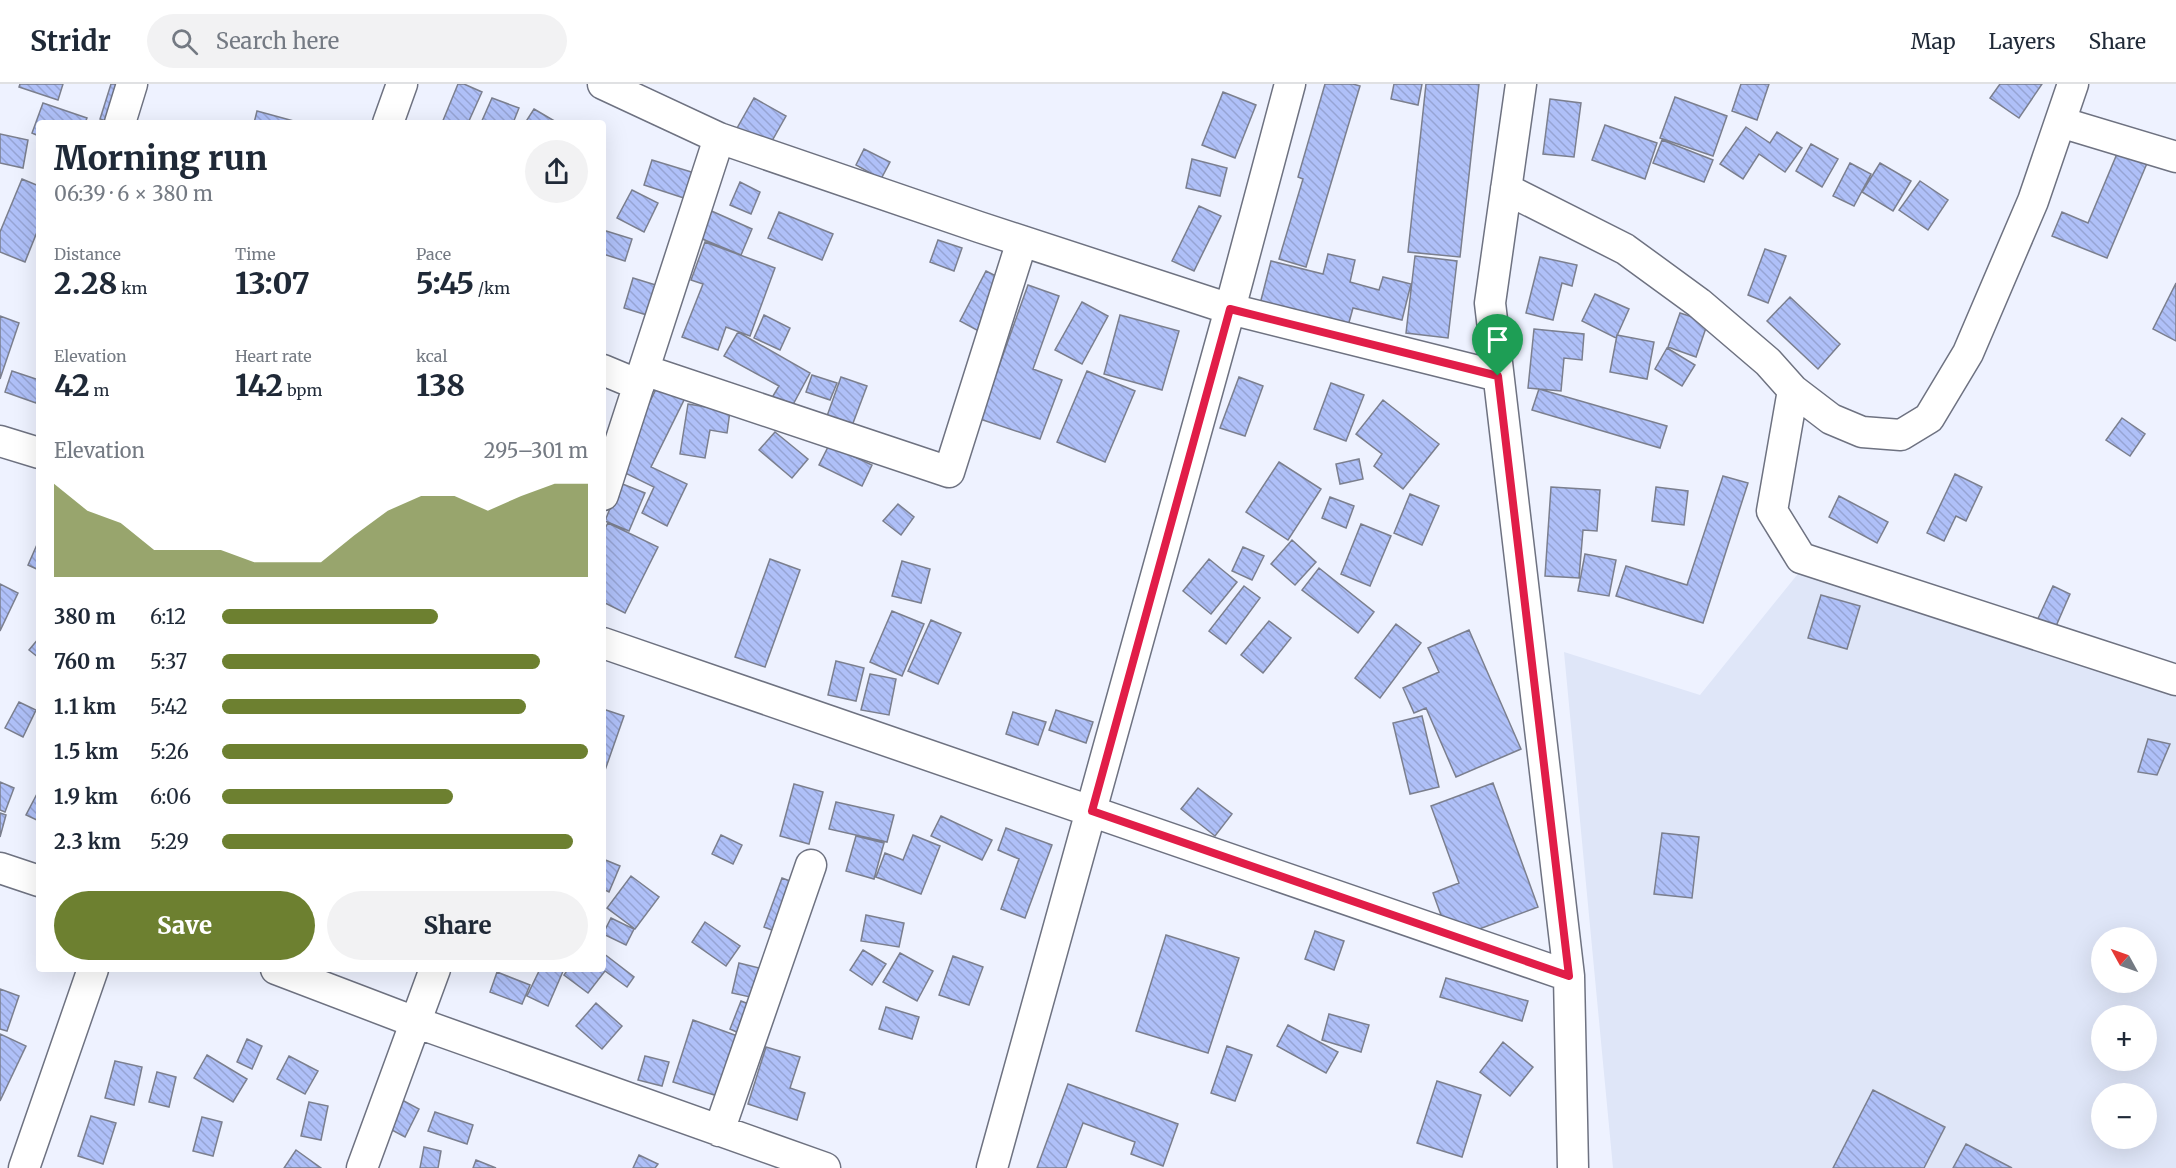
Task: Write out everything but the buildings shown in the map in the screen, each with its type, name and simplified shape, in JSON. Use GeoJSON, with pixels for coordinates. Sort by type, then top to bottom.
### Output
{"type":"FeatureCollection","features":[{"type":"Feature","properties":{"kind":"street"},"geometry":{"type":"LineString","coordinates":[[121,120],[132,84]]}},
{"type":"Feature","properties":{"kind":"street"},"geometry":{"type":"LineString","coordinates":[[389,120],[402,84]]}},
{"type":"Feature","properties":{"kind":"street"},"geometry":{"type":"LineString","coordinates":[[603,84],[719,138],[1230,309],[1498,376]]}},
{"type":"Feature","properties":{"kind":"street"},"geometry":{"type":"LineString","coordinates":[[992,1168],[1290,84]]}},
{"type":"Feature","properties":{"kind":"street"},"geometry":{"type":"LineString","coordinates":[[1521,84],[1490,303],[1569,976],[1573,1168]]}},
{"type":"Feature","properties":{"kind":"street"},"geometry":{"type":"LineString","coordinates":[[1506,189],[1625,249],[1699,303],[1768,362],[1793,390],[1831,419],[1862,432],[1901,435],[1929,418],[1968,353],[2033,201],[2073,84]]}},
{"type":"Feature","properties":{"kind":"street"},"geometry":{"type":"LineString","coordinates":[[2060,122],[2176,157]]}},
{"type":"Feature","properties":{"kind":"street"},"geometry":{"type":"LineString","coordinates":[[606,476],[641,377],[719,138]]}},
{"type":"Feature","properties":{"kind":"street"},"geometry":{"type":"LineString","coordinates":[[606,371],[641,377],[949,472],[1022,241]]}},
{"type":"Feature","properties":{"kind":"street"},"geometry":{"type":"LineString","coordinates":[[1793,390],[1772,511],[1801,558],[2176,680]]}},
{"type":"Feature","properties":{"kind":"street"},"geometry":{"type":"LineString","coordinates":[[0,441],[36,452]]}},
{"type":"Feature","properties":{"kind":"street"},"geometry":{"type":"LineString","coordinates":[[606,644],[1569,976]]}},
{"type":"Feature","properties":{"kind":"street"},"geometry":{"type":"LineString","coordinates":[[719,1131],[811,865]]}},
{"type":"Feature","properties":{"kind":"street"},"geometry":{"type":"LineString","coordinates":[[0,868],[36,880]]}},
{"type":"Feature","properties":{"kind":"street"},"geometry":{"type":"LineString","coordinates":[[24,1168],[92,972]]}},
{"type":"Feature","properties":{"kind":"street"},"geometry":{"type":"LineString","coordinates":[[284,972],[415,1022],[825,1168]]}},
{"type":"Feature","properties":{"kind":"street"},"geometry":{"type":"LineString","coordinates":[[362,1168],[434,972]]}},
{"type":"Feature","properties":{"kind":"shaded area"},"geometry":{"type":"Polygon","coordinates":[[[1809,560],[2176,686],[2176,1168],[1613,1168],[1564,652],[1700,695],[1809,560]]]}},
{"type":"Feature","properties":{"kind":"route"},"geometry":{"type":"LineString","coordinates":[[1230,309],[1498,376],[1569,976],[1092,811],[1230,309]]}}]}
